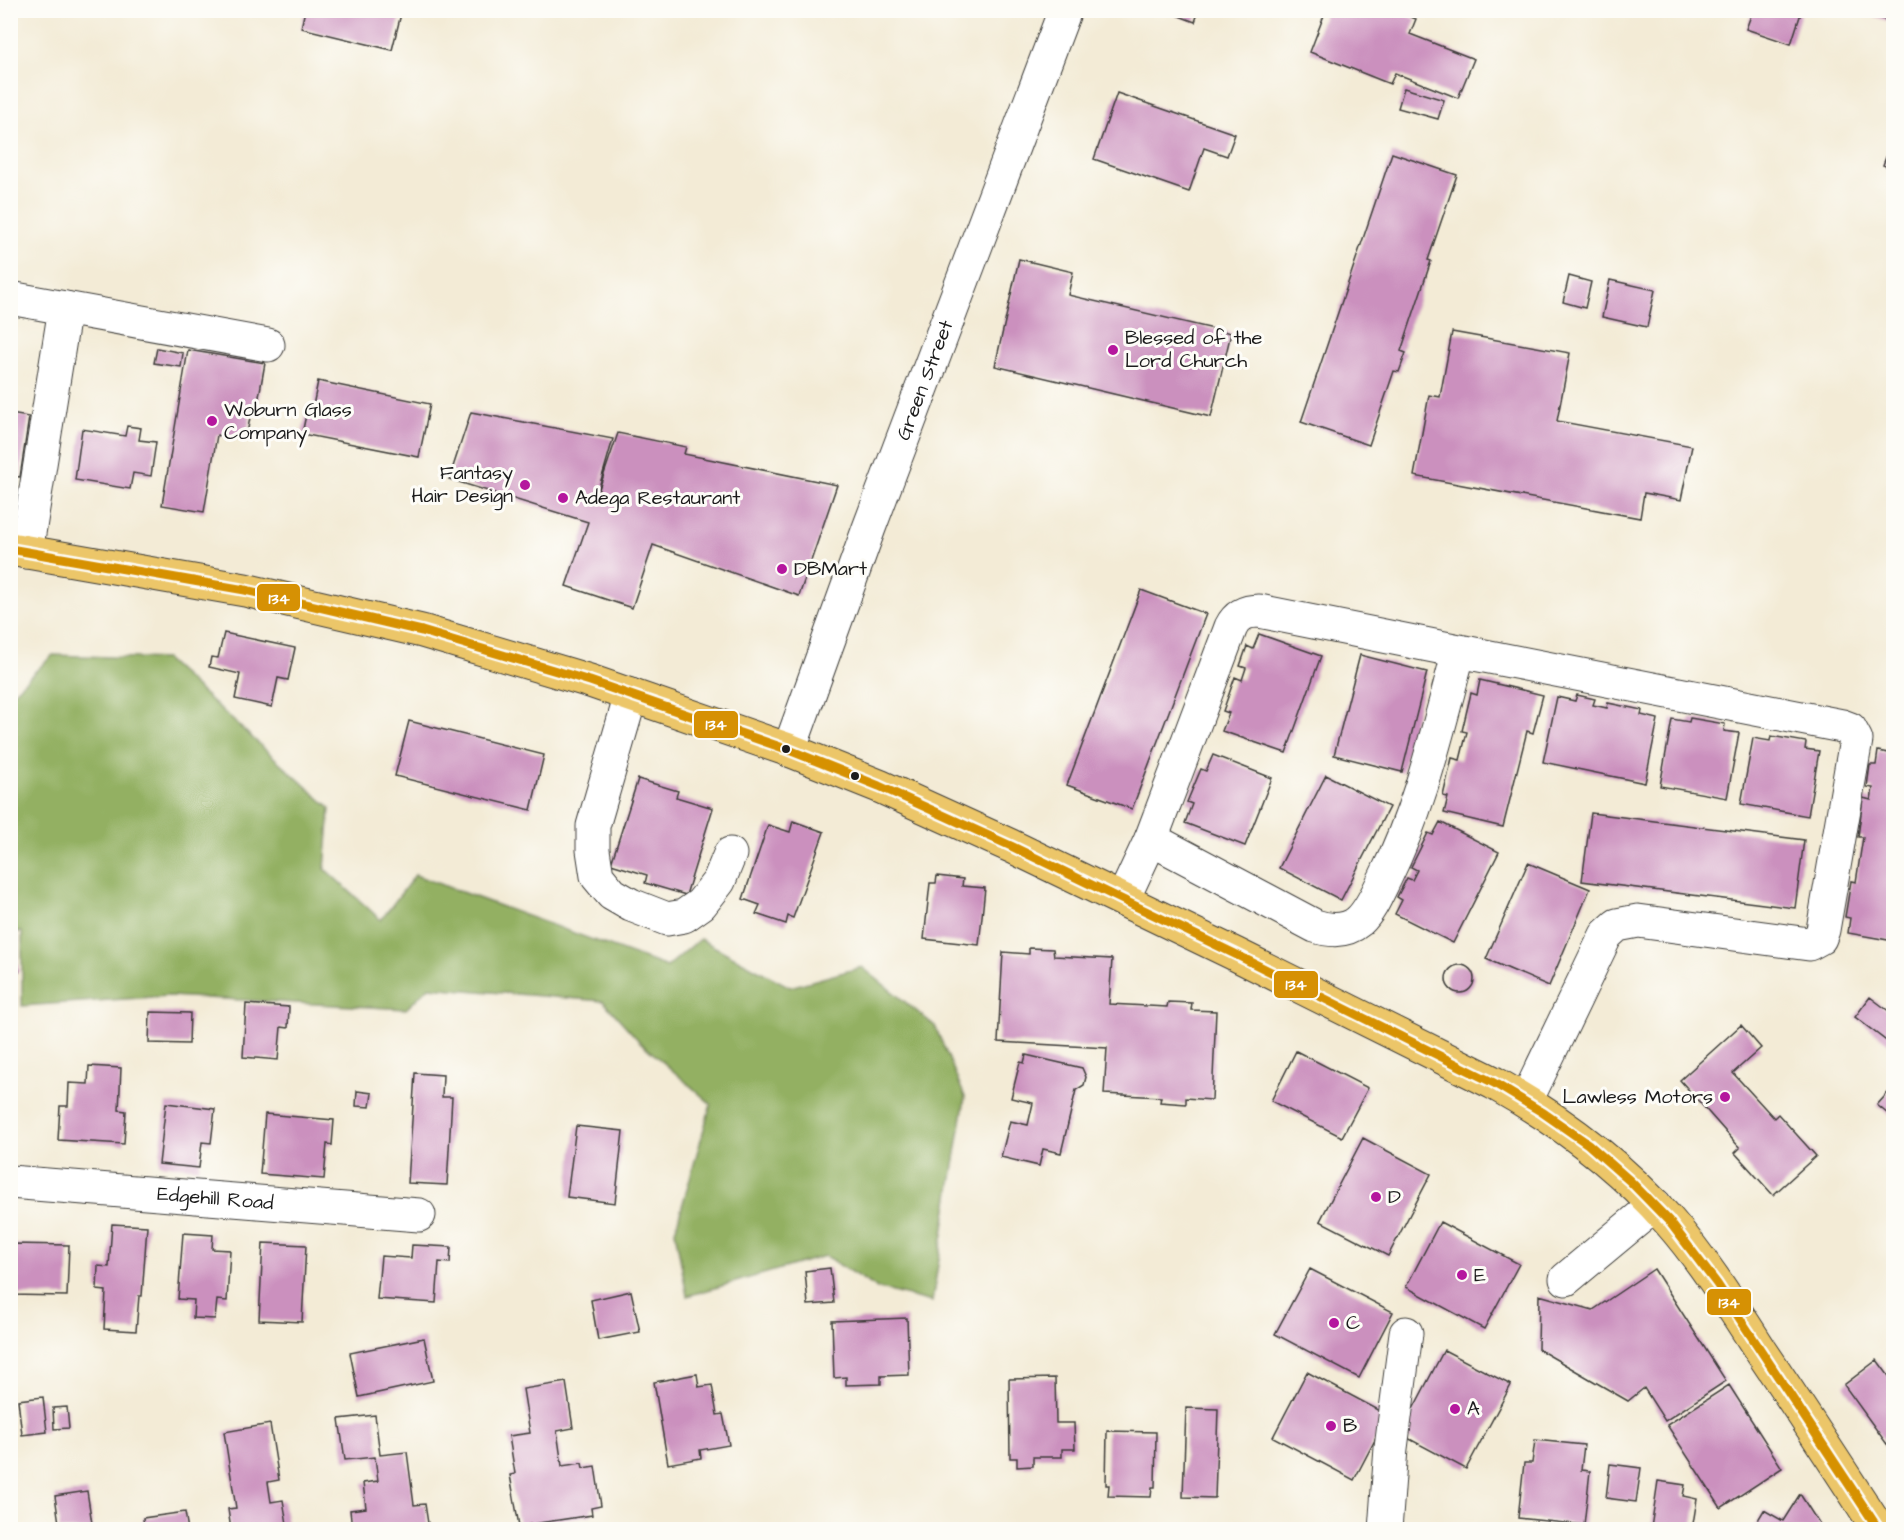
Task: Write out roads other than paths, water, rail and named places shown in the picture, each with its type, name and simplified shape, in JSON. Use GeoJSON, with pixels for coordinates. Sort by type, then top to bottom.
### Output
{"type":"FeatureCollection","features":[{"type":"Feature","properties":{"kind":"main road"},"geometry":{"type":"LineString","coordinates":[[18,551],[199,581],[372,618],[466,643],[631,695],[789,750],[879,786],[1123,899],[1445,1058],[1526,1101],[1573,1132],[1600,1154],[1669,1221],[1711,1275],[1879,1530]]}},
{"type":"Feature","properties":{"kind":"street","name":"Green Street"},"geometry":{"type":"LineString","coordinates":[[789,750],[869,528],[1065,10]]}},
{"type":"Feature","properties":{"kind":"street"},"geometry":{"type":"LineString","coordinates":[[10,298],[267,345]]}},
{"type":"Feature","properties":{"kind":"street"},"geometry":{"type":"LineString","coordinates":[[18,551],[65,308]]}},
{"type":"Feature","properties":{"kind":"street"},"geometry":{"type":"LineString","coordinates":[[1123,899],[1151,839],[1231,627],[1243,614],[1259,611],[1850,729],[1856,740],[1820,938],[1809,944],[1638,921],[1617,925],[1606,935],[1526,1101]]}},
{"type":"Feature","properties":{"kind":"street"},"geometry":{"type":"LineString","coordinates":[[1151,839],[1316,926],[1333,930],[1350,926],[1364,914],[1377,894],[1407,828],[1422,788],[1459,651]]}},
{"type":"Feature","properties":{"kind":"street"},"geometry":{"type":"LineString","coordinates":[[631,695],[593,826],[593,850],[597,876],[612,894],[631,905],[667,919],[684,916],[701,904],[719,881],[730,854]]}},
{"type":"Feature","properties":{"kind":"street","name":"Edgehill Road"},"geometry":{"type":"LineString","coordinates":[[10,1182],[418,1215]]}},
{"type":"Feature","properties":{"kind":"street"},"geometry":{"type":"LineString","coordinates":[[1566,1278],[1654,1205]]}},
{"type":"Feature","properties":{"kind":"street"},"geometry":{"type":"LineString","coordinates":[[1385,1530],[1392,1437],[1406,1333]]}},
{"type":"Feature","properties":{"kind":"place","name":"Blessed of the Lord Church"},"geometry":{"type":"Point","coordinates":[1113,350]}},
{"type":"Feature","properties":{"kind":"place","name":"Woburn Glass Company"},"geometry":{"type":"Point","coordinates":[212,421]}},
{"type":"Feature","properties":{"kind":"place","name":"Fantasy Hair Design"},"geometry":{"type":"Point","coordinates":[525,485]}},
{"type":"Feature","properties":{"kind":"place","name":"Adega Restaurant"},"geometry":{"type":"Point","coordinates":[563,498]}},
{"type":"Feature","properties":{"kind":"place","name":"DBMart"},"geometry":{"type":"Point","coordinates":[782,569]}},
{"type":"Feature","properties":{"kind":"place","name":"Lawless Motors"},"geometry":{"type":"Point","coordinates":[1725,1097]}},
{"type":"Feature","properties":{"kind":"place","name":"D"},"geometry":{"type":"Point","coordinates":[1376,1197]}},
{"type":"Feature","properties":{"kind":"place","name":"E"},"geometry":{"type":"Point","coordinates":[1462,1275]}},
{"type":"Feature","properties":{"kind":"place","name":"C"},"geometry":{"type":"Point","coordinates":[1334,1323]}},
{"type":"Feature","properties":{"kind":"place","name":"A"},"geometry":{"type":"Point","coordinates":[1455,1409]}},
{"type":"Feature","properties":{"kind":"place","name":"B"},"geometry":{"type":"Point","coordinates":[1331,1426]}}]}
